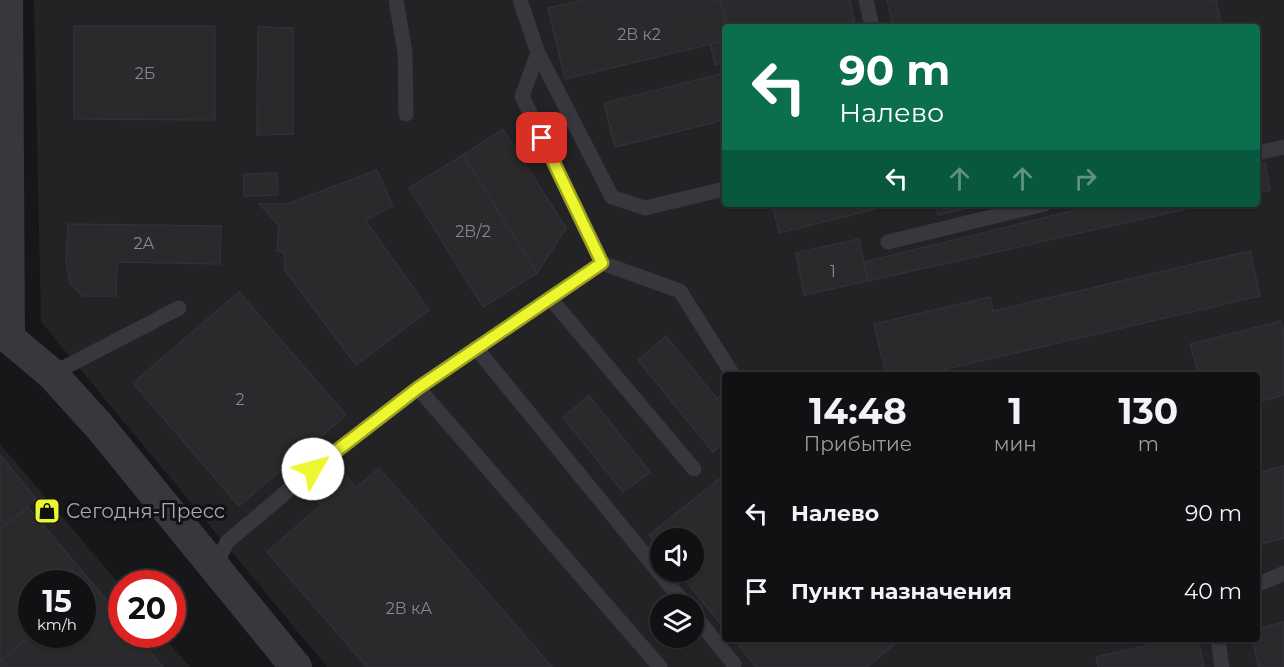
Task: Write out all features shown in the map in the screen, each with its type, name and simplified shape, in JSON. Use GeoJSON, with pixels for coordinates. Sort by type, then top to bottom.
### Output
{"type":"FeatureCollection","features":[{"type":"Feature","properties":{"kind":"street"},"geometry":{"type":"LineString","coordinates":[[7,0],[5,339],[52,374],[100,427],[296,667]]}},
{"type":"Feature","properties":{"kind":"lane"},"geometry":{"type":"LineString","coordinates":[[396,0],[405,53],[406,114]]}},
{"type":"Feature","properties":{"kind":"lane"},"geometry":{"type":"LineString","coordinates":[[520,0],[538,53],[612,196],[645,208],[722,189]]}},
{"type":"Feature","properties":{"kind":"lane"},"geometry":{"type":"LineString","coordinates":[[866,0],[871,24]]}},
{"type":"Feature","properties":{"kind":"lane"},"geometry":{"type":"LineString","coordinates":[[538,53],[522,96],[602,263],[680,291],[731,372]]}},
{"type":"Feature","properties":{"kind":"lane"},"geometry":{"type":"LineString","coordinates":[[1260,152],[1284,147]]}},
{"type":"Feature","properties":{"kind":"lane"},"geometry":{"type":"LineString","coordinates":[[888,242],[1033,207]]}},
{"type":"Feature","properties":{"kind":"lane"},"geometry":{"type":"LineString","coordinates":[[215,567],[227,542],[309,473],[418,388],[602,263]]}},
{"type":"Feature","properties":{"kind":"lane"},"geometry":{"type":"LineString","coordinates":[[550,298],[694,469]]}},
{"type":"Feature","properties":{"kind":"lane"},"geometry":{"type":"LineString","coordinates":[[52,374],[179,308]]}},
{"type":"Feature","properties":{"kind":"lane"},"geometry":{"type":"LineString","coordinates":[[476,348],[677,594]]}},
{"type":"Feature","properties":{"kind":"lane"},"geometry":{"type":"LineString","coordinates":[[418,388],[660,667]]}},
{"type":"Feature","properties":{"kind":"lane"},"geometry":{"type":"LineString","coordinates":[[1260,584],[1284,573]]}},
{"type":"Feature","properties":{"kind":"lane"},"geometry":{"type":"LineString","coordinates":[[704,627],[734,664]]}},
{"type":"Feature","properties":{"kind":"lane"},"geometry":{"type":"LineString","coordinates":[[1218,642],[1222,667]]}},
{"type":"Feature","properties":{"kind":"shaded area"},"geometry":{"type":"Polygon","coordinates":[[[34,0],[1284,0],[1284,667],[327,667],[41,322],[34,0]]]}},
{"type":"Feature","properties":{"kind":"shaded area"},"geometry":{"type":"Polygon","coordinates":[[[0,444],[108,571],[108,648],[173,648],[190,667],[0,667],[0,444]]]}},
{"type":"Feature","properties":{"kind":"building"},"geometry":{"type":"Polygon","coordinates":[[[583,0],[720,0],[726,24],[722,24],[722,41],[565,79],[548,8],[583,0]]]}},
{"type":"Feature","properties":{"kind":"building"},"geometry":{"type":"Polygon","coordinates":[[[720,0],[850,0],[855,24],[726,24],[720,0]]]}},
{"type":"Feature","properties":{"kind":"building"},"geometry":{"type":"Polygon","coordinates":[[[887,0],[1216,0],[1221,24],[892,24],[887,0]]]}},
{"type":"Feature","properties":{"kind":"building"},"geometry":{"type":"Polygon","coordinates":[[[74,26],[215,26],[215,120],[74,119],[74,26]]]}},
{"type":"Feature","properties":{"kind":"building"},"geometry":{"type":"Polygon","coordinates":[[[258,27],[293,28],[293,134],[257,135],[258,27]]]}},
{"type":"Feature","properties":{"kind":"building"},"geometry":{"type":"Polygon","coordinates":[[[722,41],[722,63],[715,65],[710,44],[722,41]]]}},
{"type":"Feature","properties":{"kind":"building"},"geometry":{"type":"Polygon","coordinates":[[[721,74],[722,78],[722,120],[615,147],[604,103],[721,74]]]}},
{"type":"Feature","properties":{"kind":"building"},"geometry":{"type":"Polygon","coordinates":[[[503,129],[566,228],[537,273],[463,155],[503,129]]]}},
{"type":"Feature","properties":{"kind":"building"},"geometry":{"type":"Polygon","coordinates":[[[463,155],[537,273],[483,307],[409,188],[463,155]]]}},
{"type":"Feature","properties":{"kind":"building"},"geometry":{"type":"Polygon","coordinates":[[[1265,163],[1270,190],[1260,192],[1260,164],[1265,163]]]}},
{"type":"Feature","properties":{"kind":"building"},"geometry":{"type":"Polygon","coordinates":[[[377,170],[393,206],[365,220],[429,310],[356,365],[285,270],[284,252],[277,251],[279,225],[259,204],[287,204],[377,170]]]}},
{"type":"Feature","properties":{"kind":"building"},"geometry":{"type":"Polygon","coordinates":[[[277,173],[278,195],[244,196],[244,174],[277,173]]]}},
{"type":"Feature","properties":{"kind":"building"},"geometry":{"type":"Polygon","coordinates":[[[773,207],[883,207],[779,233],[773,207]]]}},
{"type":"Feature","properties":{"kind":"building"},"geometry":{"type":"Polygon","coordinates":[[[936,207],[971,207],[938,215],[936,207]]]}},
{"type":"Feature","properties":{"kind":"building"},"geometry":{"type":"Polygon","coordinates":[[[1088,207],[1195,207],[868,281],[864,262],[1088,207]]]}},
{"type":"Feature","properties":{"kind":"building"},"geometry":{"type":"Polygon","coordinates":[[[68,224],[221,226],[220,264],[117,262],[116,296],[83,296],[70,284],[66,261],[68,224]]]}},
{"type":"Feature","properties":{"kind":"building"},"geometry":{"type":"Polygon","coordinates":[[[859,239],[868,281],[804,295],[796,253],[859,239]]]}},
{"type":"Feature","properties":{"kind":"building"},"geometry":{"type":"Polygon","coordinates":[[[1250,251],[1260,296],[933,372],[885,372],[874,324],[990,297],[993,311],[1250,251]]]}},
{"type":"Feature","properties":{"kind":"building"},"geometry":{"type":"Polygon","coordinates":[[[239,292],[346,415],[300,455],[323,481],[315,489],[291,461],[239,506],[133,383],[239,292]]]}},
{"type":"Feature","properties":{"kind":"building"},"geometry":{"type":"Polygon","coordinates":[[[1281,321],[1284,332],[1284,395],[1260,401],[1260,372],[1198,372],[1190,344],[1281,321]]]}},
{"type":"Feature","properties":{"kind":"building"},"geometry":{"type":"Polygon","coordinates":[[[666,336],[717,399],[722,395],[722,445],[713,452],[638,360],[666,336]]]}},
{"type":"Feature","properties":{"kind":"building"},"geometry":{"type":"Polygon","coordinates":[[[589,396],[650,472],[623,492],[563,417],[589,396]]]}},
{"type":"Feature","properties":{"kind":"building"},"geometry":{"type":"Polygon","coordinates":[[[0,455],[36,499],[0,530],[0,455]]]}},
{"type":"Feature","properties":{"kind":"building"},"geometry":{"type":"Polygon","coordinates":[[[1284,466],[1284,538],[1260,544],[1260,472],[1284,466]]]}},
{"type":"Feature","properties":{"kind":"building"},"geometry":{"type":"Polygon","coordinates":[[[339,468],[356,488],[379,468],[552,667],[367,667],[267,552],[321,505],[310,493],[339,468]]]}},
{"type":"Feature","properties":{"kind":"building"},"geometry":{"type":"Polygon","coordinates":[[[722,477],[722,626],[704,603],[704,594],[697,594],[687,582],[704,582],[704,528],[658,528],[722,477]]]}},
{"type":"Feature","properties":{"kind":"building"},"geometry":{"type":"Polygon","coordinates":[[[28,507],[81,570],[18,570],[18,646],[0,662],[0,530],[28,507]]]}},
{"type":"Feature","properties":{"kind":"building"},"geometry":{"type":"Polygon","coordinates":[[[96,588],[108,602],[108,648],[147,648],[163,667],[0,667],[0,662],[18,646],[96,648],[96,588]]]}},
{"type":"Feature","properties":{"kind":"building"},"geometry":{"type":"Polygon","coordinates":[[[1284,622],[1284,667],[1259,667],[1253,642],[1260,642],[1260,628],[1284,622]]]}},
{"type":"Feature","properties":{"kind":"building"},"geometry":{"type":"Polygon","coordinates":[[[736,642],[897,642],[867,667],[756,667],[736,642]]]}},
{"type":"Feature","properties":{"kind":"building"},"geometry":{"type":"Polygon","coordinates":[[[1161,642],[1199,642],[1204,667],[1098,667],[1096,657],[1161,642]]]}},
{"type":"Feature","properties":{"kind":"place","name":"Сегодня-Пресс"},"geometry":{"type":"Point","coordinates":[47,511]}},
{"type":"Feature","properties":{"kind":"route"},"geometry":{"type":"LineString","coordinates":[[313,469],[418,388],[602,263],[542,138]]}}]}
